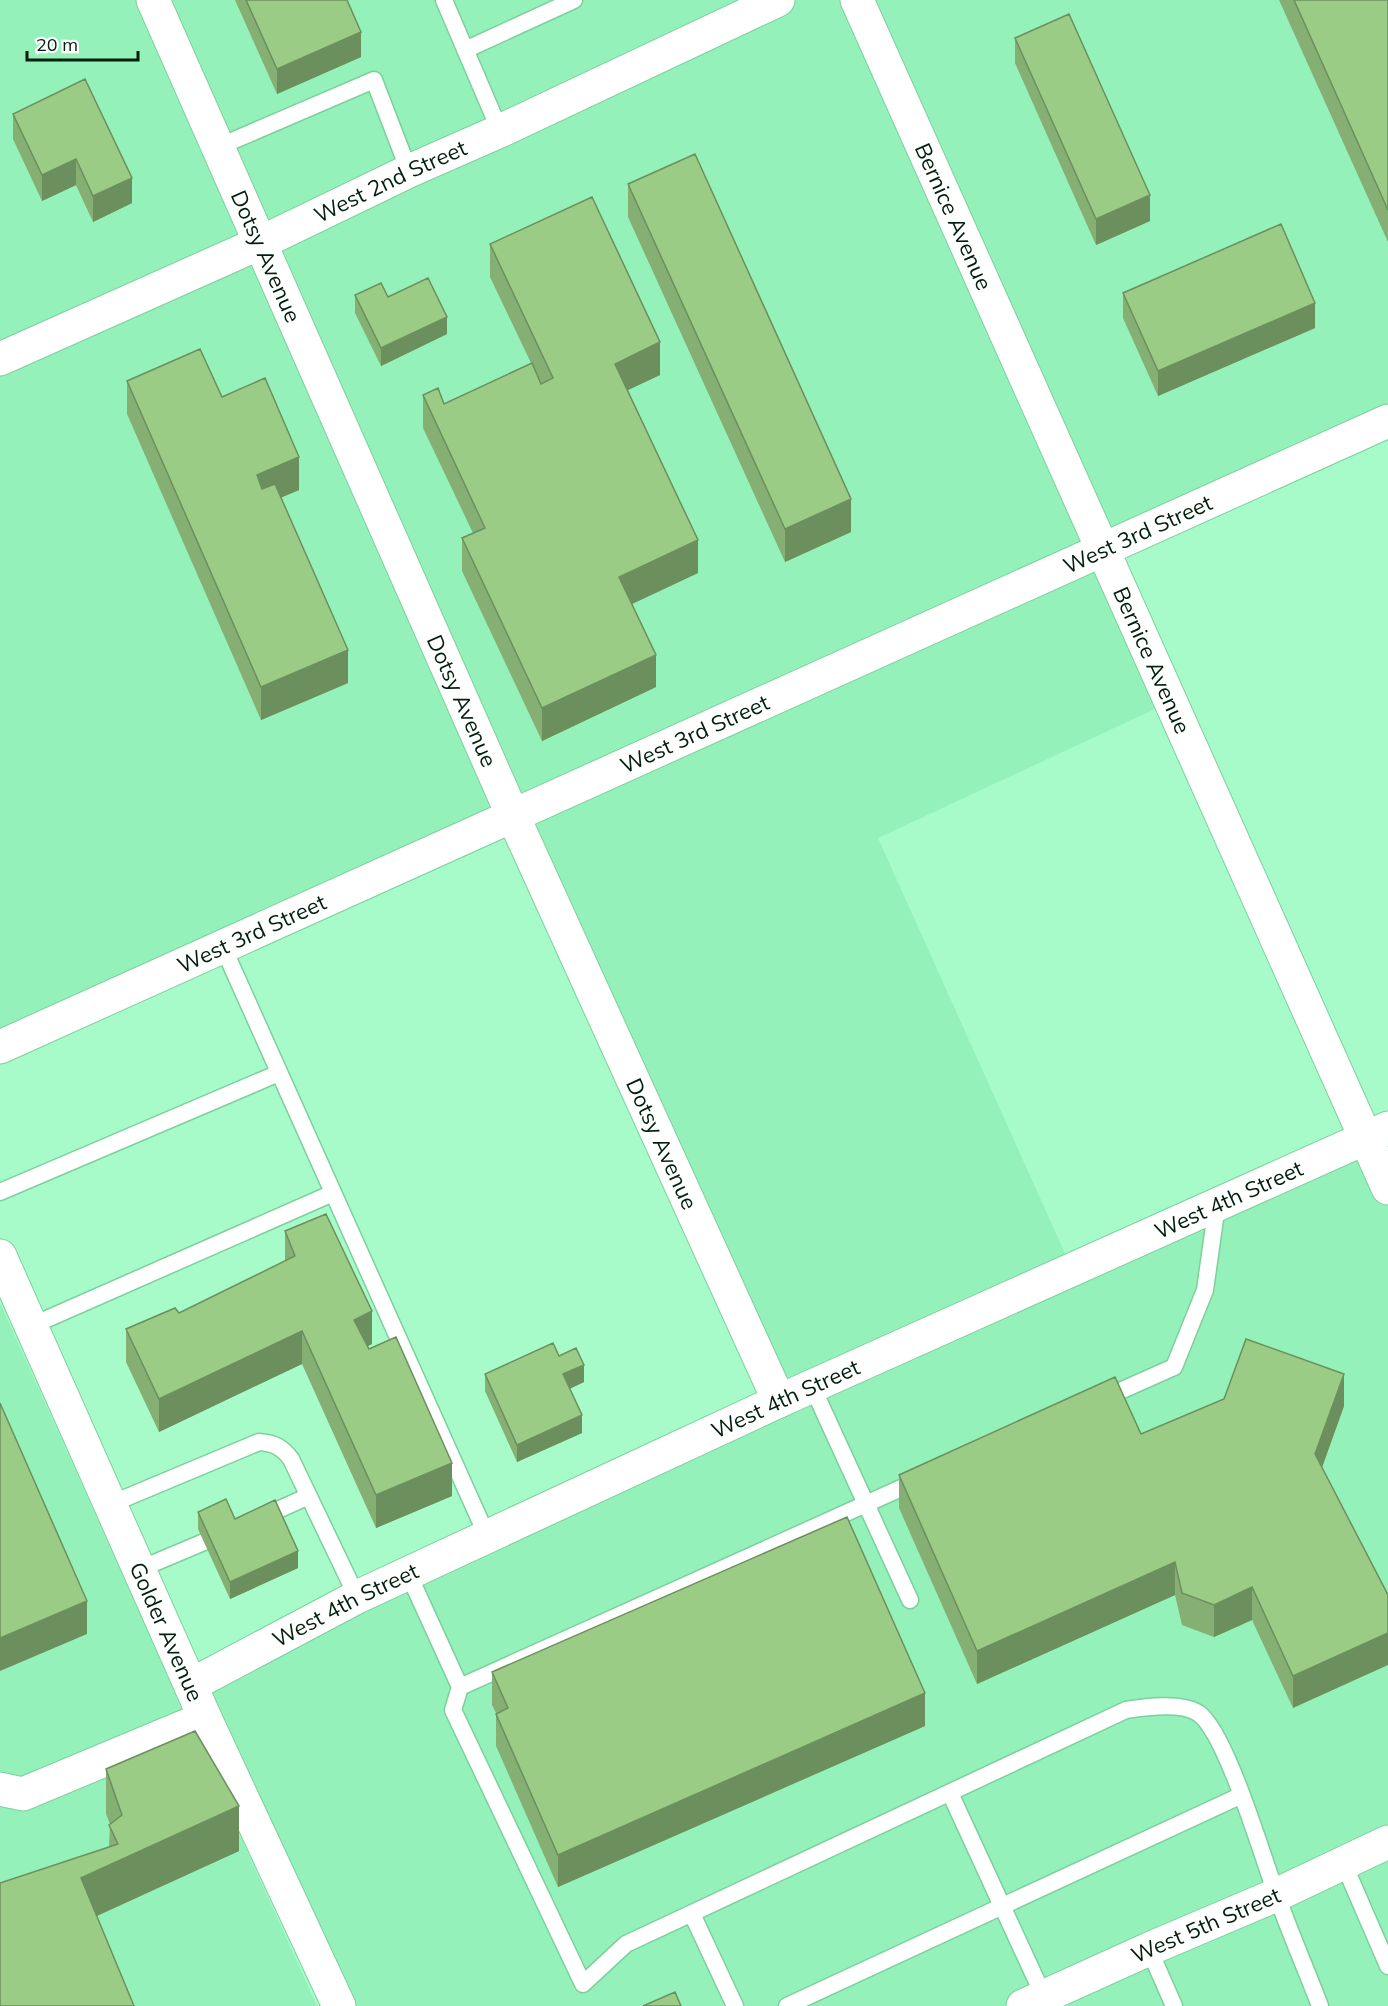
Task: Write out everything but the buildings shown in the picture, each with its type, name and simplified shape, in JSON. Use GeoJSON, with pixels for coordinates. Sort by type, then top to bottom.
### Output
{"type":"FeatureCollection","features":[{"type":"Feature","properties":{"kind":"street","name":"Dotsy Avenue"},"geometry":{"type":"LineString","coordinates":[[153,0],[513,816],[779,1401]]}},
{"type":"Feature","properties":{"kind":"street","name":"West 2nd Street"},"geometry":{"type":"LineString","coordinates":[[0,358],[260,243],[409,171],[500,131],[742,8],[778,0]]}},
{"type":"Feature","properties":{"kind":"street","name":"Bernice Avenue"},"geometry":{"type":"LineString","coordinates":[[857,0],[1102,551],[1377,1133],[1388,1188]]}},
{"type":"Feature","properties":{"kind":"street","name":"West 3rd Street"},"geometry":{"type":"LineString","coordinates":[[0,1047],[1388,421]]}},
{"type":"Feature","properties":{"kind":"street","name":"West 4th Street"},"geometry":{"type":"LineString","coordinates":[[191,1685],[357,1597],[487,1536],[812,1386],[1377,1133]]}},
{"type":"Feature","properties":{"kind":"street","name":"Golder Avenue"},"geometry":{"type":"LineString","coordinates":[[0,1256],[205,1718],[339,2006]]}},
{"type":"Feature","properties":{"kind":"street"},"geometry":{"type":"LineString","coordinates":[[0,1789],[23,1794],[205,1718]]}},
{"type":"Feature","properties":{"kind":"street","name":"West 5th Street"},"geometry":{"type":"LineString","coordinates":[[1038,2003],[1149,1949],[1276,1895],[1388,1842]]}},
{"type":"Feature","properties":{"kind":"lane"},"geometry":{"type":"LineString","coordinates":[[444,0],[500,131]]}},
{"type":"Feature","properties":{"kind":"lane"},"geometry":{"type":"LineString","coordinates":[[465,50],[574,0]]}},
{"type":"Feature","properties":{"kind":"lane"},"geometry":{"type":"LineString","coordinates":[[218,147],[374,80],[409,171]]}},
{"type":"Feature","properties":{"kind":"lane"},"geometry":{"type":"LineString","coordinates":[[223,946],[487,1536]]}},
{"type":"Feature","properties":{"kind":"lane"},"geometry":{"type":"LineString","coordinates":[[0,1192],[279,1073]]}},
{"type":"Feature","properties":{"kind":"lane"},"geometry":{"type":"LineString","coordinates":[[31,1326],[333,1193]]}},
{"type":"Feature","properties":{"kind":"lane"},"geometry":{"type":"LineString","coordinates":[[1089,1405],[1174,1367],[1205,1290],[1217,1204]]}},
{"type":"Feature","properties":{"kind":"lane"},"geometry":{"type":"LineString","coordinates":[[812,1386],[910,1600]]}},
{"type":"Feature","properties":{"kind":"lane"},"geometry":{"type":"LineString","coordinates":[[111,1504],[259,1442],[272,1443],[283,1448],[291,1459],[357,1597]]}},
{"type":"Feature","properties":{"kind":"lane"},"geometry":{"type":"LineString","coordinates":[[460,1687],[930,1475]]}},
{"type":"Feature","properties":{"kind":"lane"},"geometry":{"type":"LineString","coordinates":[[242,1526],[309,1496]]}},
{"type":"Feature","properties":{"kind":"lane"},"geometry":{"type":"LineString","coordinates":[[140,1569],[204,1542]]}},
{"type":"Feature","properties":{"kind":"lane"},"geometry":{"type":"LineString","coordinates":[[408,1573],[460,1687],[453,1710],[583,1984],[626,1944],[1126,1710],[1149,1706],[1176,1707],[1198,1713],[1214,1732],[1242,1796],[1276,1895],[1320,2006]]}},
{"type":"Feature","properties":{"kind":"lane"},"geometry":{"type":"LineString","coordinates":[[950,1793],[1003,1906],[1038,2003]]}},
{"type":"Feature","properties":{"kind":"lane"},"geometry":{"type":"LineString","coordinates":[[787,2006],[1242,1796]]}},
{"type":"Feature","properties":{"kind":"lane"},"geometry":{"type":"LineString","coordinates":[[1343,1862],[1388,1966]]}},
{"type":"Feature","properties":{"kind":"lane"},"geometry":{"type":"LineString","coordinates":[[692,1914],[735,2006]]}},
{"type":"Feature","properties":{"kind":"lane"},"geometry":{"type":"LineString","coordinates":[[1149,1949],[1174,2006]]}},
{"type":"Feature","properties":{"kind":"shaded area"},"geometry":{"type":"Polygon","coordinates":[[[0,0],[1388,0],[1388,421],[1102,550],[1170,702],[878,838],[1072,1269],[1366,1138],[1388,1188],[1388,2006],[340,2006],[188,1675],[778,1401],[513,816],[0,1047],[0,0]]]}},
{"type":"Feature","properties":{"kind":"shaded area"},"geometry":{"type":"Polygon","coordinates":[[[0,1303],[317,2006],[0,2006],[0,1303]]]}}]}
